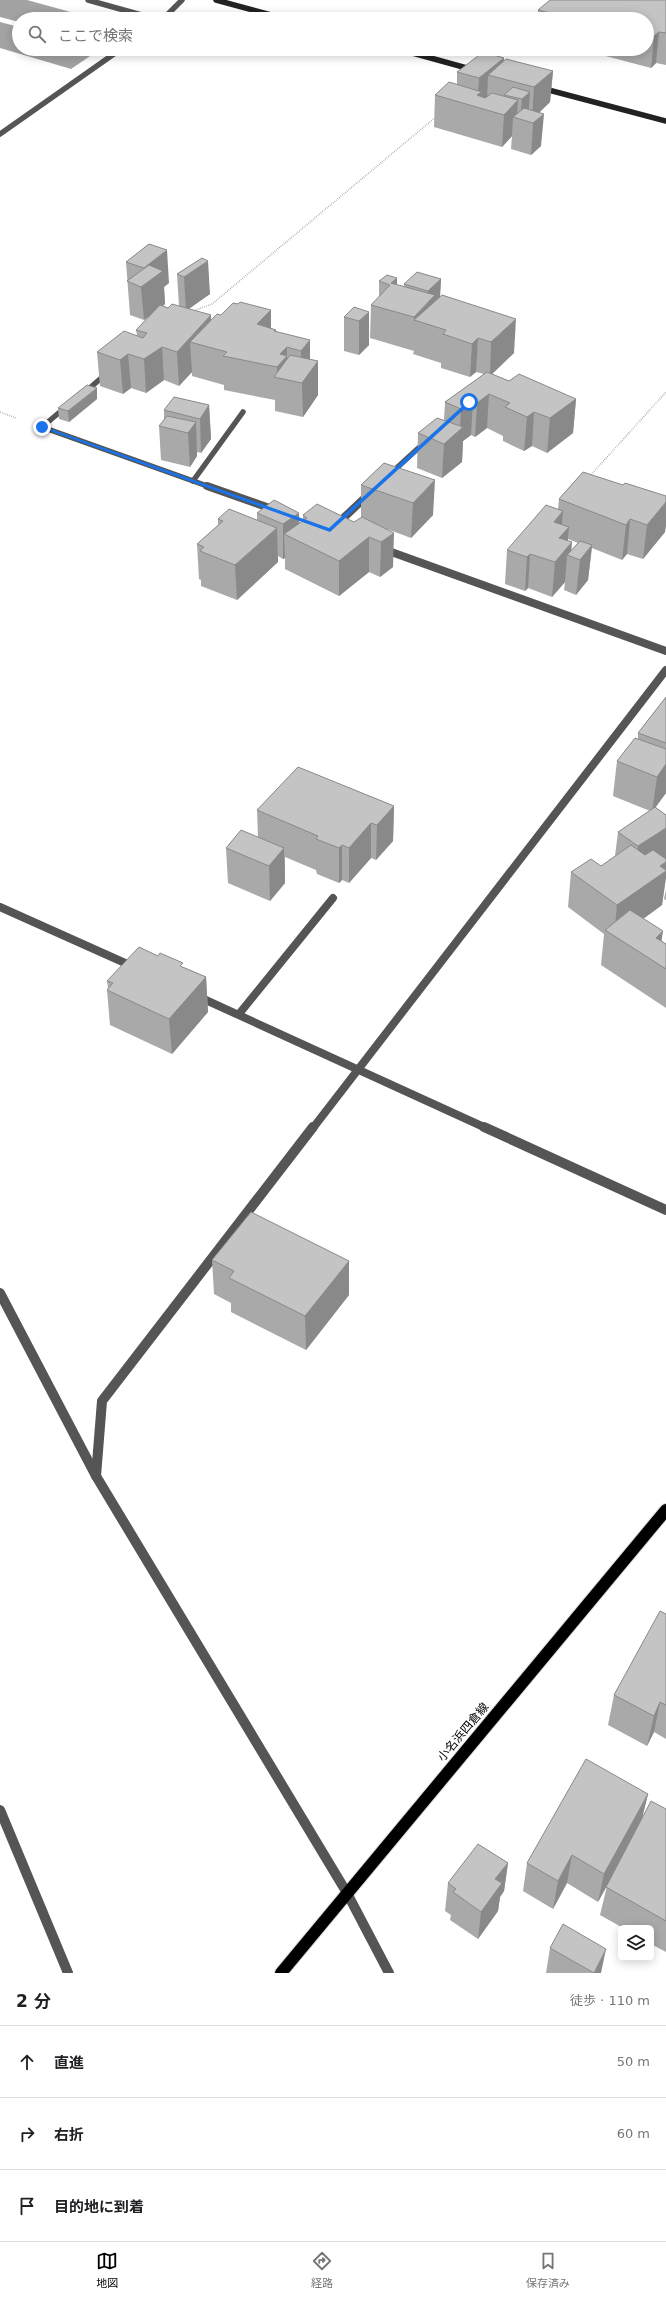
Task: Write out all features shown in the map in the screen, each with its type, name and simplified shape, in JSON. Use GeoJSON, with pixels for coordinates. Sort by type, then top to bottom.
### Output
{"type":"FeatureCollection","features":[{"type":"Feature","properties":{"kind":"main road","name":"小名浜四倉線"},"geometry":{"type":"LineString","coordinates":[[281,1973],[588,1606],[666,1510]]}},
{"type":"Feature","properties":{"kind":"street"},"geometry":{"type":"LineString","coordinates":[[88,0],[131,12]]}},
{"type":"Feature","properties":{"kind":"street"},"geometry":{"type":"LineString","coordinates":[[170,12],[182,0]]}},
{"type":"Feature","properties":{"kind":"street"},"geometry":{"type":"LineString","coordinates":[[216,0],[260,12]]}},
{"type":"Feature","properties":{"kind":"street"},"geometry":{"type":"LineString","coordinates":[[0,134],[111,56]]}},
{"type":"Feature","properties":{"kind":"street"},"geometry":{"type":"LineString","coordinates":[[424,56],[480,71]]}},
{"type":"Feature","properties":{"kind":"street"},"geometry":{"type":"LineString","coordinates":[[532,85],[666,121]]}},
{"type":"Feature","properties":{"kind":"street"},"geometry":{"type":"LineString","coordinates":[[78,397],[115,367]]}},
{"type":"Feature","properties":{"kind":"street"},"geometry":{"type":"LineString","coordinates":[[72,402],[42,427],[280,512]]}},
{"type":"Feature","properties":{"kind":"street"},"geometry":{"type":"LineString","coordinates":[[193,481],[243,412]]}},
{"type":"Feature","properties":{"kind":"street"},"geometry":{"type":"LineString","coordinates":[[382,482],[428,439]]}},
{"type":"Feature","properties":{"kind":"street"},"geometry":{"type":"LineString","coordinates":[[330,530],[376,487]]}},
{"type":"Feature","properties":{"kind":"street"},"geometry":{"type":"LineString","coordinates":[[374,546],[666,651]]}},
{"type":"Feature","properties":{"kind":"street"},"geometry":{"type":"LineString","coordinates":[[96,1476],[102,1401],[666,670]]}},
{"type":"Feature","properties":{"kind":"street"},"geometry":{"type":"LineString","coordinates":[[239,1014],[333,898]]}},
{"type":"Feature","properties":{"kind":"street"},"geometry":{"type":"LineString","coordinates":[[0,907],[145,972]]}},
{"type":"Feature","properties":{"kind":"street"},"geometry":{"type":"LineString","coordinates":[[188,992],[359,1068],[666,1210]]}},
{"type":"Feature","properties":{"kind":"street"},"geometry":{"type":"LineString","coordinates":[[0,1293],[96,1476],[347,1893],[389,1973]]}},
{"type":"Feature","properties":{"kind":"street"},"geometry":{"type":"LineString","coordinates":[[0,1810],[68,1973]]}},
{"type":"Feature","properties":{"kind":"path"},"geometry":{"type":"LineString","coordinates":[[188,314],[212,304],[439,114]]}},
{"type":"Feature","properties":{"kind":"path"},"geometry":{"type":"LineString","coordinates":[[586,481],[666,392]]}},
{"type":"Feature","properties":{"kind":"shaded area"},"geometry":{"type":"Polygon","coordinates":[[[0,0],[27,0],[71,12],[12,12],[12,20],[0,17],[0,0]]]}},
{"type":"Feature","properties":{"kind":"shaded area"},"geometry":{"type":"Polygon","coordinates":[[[0,22],[12,25],[12,52],[0,48],[0,22]]]}},
{"type":"Feature","properties":{"kind":"shaded area"},"geometry":{"type":"Polygon","coordinates":[[[27,56],[90,56],[71,69],[27,56]]]}},
{"type":"Feature","properties":{"kind":"building"},"geometry":{"type":"Polygon","coordinates":[[[550,0],[666,0],[666,33],[659,32],[654,36],[654,12],[546,12],[538,10],[550,0]]]}},
{"type":"Feature","properties":{"kind":"building"},"geometry":{"type":"Polygon","coordinates":[[[478,56],[497,56],[504,58],[479,78],[457,72],[478,56]]]}},
{"type":"Feature","properties":{"kind":"building"},"geometry":{"type":"Polygon","coordinates":[[[506,59],[553,71],[534,87],[488,75],[506,59]]]}},
{"type":"Feature","properties":{"kind":"building"},"geometry":{"type":"Polygon","coordinates":[[[449,82],[482,92],[477,95],[485,98],[492,93],[518,100],[504,115],[435,95],[449,82]]]}},
{"type":"Feature","properties":{"kind":"building"},"geometry":{"type":"Polygon","coordinates":[[[513,87],[530,92],[522,99],[504,95],[513,87]]]}},
{"type":"Feature","properties":{"kind":"building"},"geometry":{"type":"Polygon","coordinates":[[[524,108],[544,114],[533,123],[513,117],[524,108]]]}},
{"type":"Feature","properties":{"kind":"building"},"geometry":{"type":"Polygon","coordinates":[[[149,244],[167,250],[144,268],[126,262],[149,244]]]}},
{"type":"Feature","properties":{"kind":"building"},"geometry":{"type":"Polygon","coordinates":[[[202,258],[208,261],[184,277],[177,274],[202,258]]]}},
{"type":"Feature","properties":{"kind":"building"},"geometry":{"type":"Polygon","coordinates":[[[149,265],[163,271],[141,287],[127,281],[149,265]]]}},
{"type":"Feature","properties":{"kind":"building"},"geometry":{"type":"Polygon","coordinates":[[[417,272],[441,279],[428,291],[404,284],[417,272]]]}},
{"type":"Feature","properties":{"kind":"building"},"geometry":{"type":"Polygon","coordinates":[[[387,275],[397,278],[391,283],[435,295],[414,317],[371,305],[390,285],[379,281],[387,275]]]}},
{"type":"Feature","properties":{"kind":"building"},"geometry":{"type":"Polygon","coordinates":[[[442,295],[516,319],[491,342],[478,338],[472,344],[443,334],[446,330],[414,320],[442,295]]]}},
{"type":"Feature","properties":{"kind":"building"},"geometry":{"type":"Polygon","coordinates":[[[240,302],[271,310],[257,324],[276,330],[274,331],[310,340],[301,351],[287,347],[280,354],[287,356],[277,367],[223,356],[227,352],[190,342],[217,314],[221,315],[233,303],[238,304],[240,302]]]}},
{"type":"Feature","properties":{"kind":"building"},"geometry":{"type":"Polygon","coordinates":[[[172,304],[211,315],[177,352],[162,347],[144,359],[128,354],[120,360],[97,352],[124,331],[143,338],[147,333],[136,330],[160,305],[168,308],[172,304]]]}},
{"type":"Feature","properties":{"kind":"building"},"geometry":{"type":"Polygon","coordinates":[[[354,307],[369,312],[359,321],[344,317],[354,307]]]}},
{"type":"Feature","properties":{"kind":"building"},"geometry":{"type":"Polygon","coordinates":[[[290,355],[318,361],[302,383],[274,377],[290,355]]]}},
{"type":"Feature","properties":{"kind":"building"},"geometry":{"type":"Polygon","coordinates":[[[487,372],[509,381],[519,374],[576,399],[550,418],[534,412],[527,417],[505,407],[510,403],[489,394],[477,403],[473,401],[461,409],[445,402],[487,372]]]}},
{"type":"Feature","properties":{"kind":"building"},"geometry":{"type":"Polygon","coordinates":[[[87,385],[97,388],[68,411],[58,408],[87,385]]]}},
{"type":"Feature","properties":{"kind":"building"},"geometry":{"type":"Polygon","coordinates":[[[174,397],[209,405],[200,419],[164,410],[174,397]]]}},
{"type":"Feature","properties":{"kind":"building"},"geometry":{"type":"Polygon","coordinates":[[[167,416],[196,422],[188,433],[159,426],[167,416]]]}},
{"type":"Feature","properties":{"kind":"building"},"geometry":{"type":"Polygon","coordinates":[[[437,418],[463,427],[444,444],[418,433],[437,418]]]}},
{"type":"Feature","properties":{"kind":"building"},"geometry":{"type":"Polygon","coordinates":[[[384,463],[435,480],[413,503],[361,485],[384,463]]]}},
{"type":"Feature","properties":{"kind":"building"},"geometry":{"type":"Polygon","coordinates":[[[583,472],[623,485],[625,483],[666,496],[666,502],[647,525],[630,519],[626,525],[559,499],[583,472]]]}},
{"type":"Feature","properties":{"kind":"building"},"geometry":{"type":"Polygon","coordinates":[[[274,500],[299,513],[283,524],[257,513],[274,500]]]}},
{"type":"Feature","properties":{"kind":"building"},"geometry":{"type":"Polygon","coordinates":[[[317,504],[354,522],[362,517],[394,533],[381,542],[369,537],[339,561],[284,534],[307,518],[303,515],[317,504]]]}},
{"type":"Feature","properties":{"kind":"building"},"geometry":{"type":"Polygon","coordinates":[[[546,505],[563,511],[554,522],[569,527],[559,538],[572,542],[555,562],[530,554],[527,557],[507,550],[546,505]]]}},
{"type":"Feature","properties":{"kind":"building"},"geometry":{"type":"Polygon","coordinates":[[[229,509],[277,528],[235,565],[200,551],[204,547],[197,544],[223,521],[218,519],[229,509]]]}},
{"type":"Feature","properties":{"kind":"building"},"geometry":{"type":"Polygon","coordinates":[[[580,541],[592,545],[580,560],[567,555],[580,541]]]}},
{"type":"Feature","properties":{"kind":"building"},"geometry":{"type":"Polygon","coordinates":[[[666,697],[666,743],[638,733],[666,697]]]}},
{"type":"Feature","properties":{"kind":"building"},"geometry":{"type":"Polygon","coordinates":[[[635,738],[666,749],[666,764],[657,777],[617,761],[635,738]]]}},
{"type":"Feature","properties":{"kind":"building"},"geometry":{"type":"Polygon","coordinates":[[[298,767],[394,806],[377,825],[371,823],[349,848],[342,845],[339,848],[316,839],[318,836],[257,810],[298,767]]]}},
{"type":"Feature","properties":{"kind":"building"},"geometry":{"type":"Polygon","coordinates":[[[655,807],[666,815],[666,828],[638,846],[618,832],[655,807]]]}},
{"type":"Feature","properties":{"kind":"building"},"geometry":{"type":"Polygon","coordinates":[[[241,830],[284,848],[269,866],[226,848],[241,830]]]}},
{"type":"Feature","properties":{"kind":"building"},"geometry":{"type":"Polygon","coordinates":[[[631,845],[645,855],[653,850],[666,859],[666,862],[660,866],[666,871],[617,905],[571,872],[591,859],[601,866],[631,845]]]}},
{"type":"Feature","properties":{"kind":"building"},"geometry":{"type":"Polygon","coordinates":[[[630,910],[663,931],[656,938],[666,944],[666,969],[605,930],[630,910]]]}},
{"type":"Feature","properties":{"kind":"building"},"geometry":{"type":"Polygon","coordinates":[[[139,947],[158,956],[160,953],[183,963],[180,966],[206,977],[169,1019],[107,990],[113,983],[107,981],[139,947]]]}},
{"type":"Feature","properties":{"kind":"building"},"geometry":{"type":"Polygon","coordinates":[[[251,1212],[349,1261],[305,1316],[229,1278],[234,1271],[212,1260],[251,1212]]]}},
{"type":"Feature","properties":{"kind":"building"},"geometry":{"type":"Polygon","coordinates":[[[660,1611],[666,1614],[666,1705],[660,1702],[654,1716],[614,1695],[660,1611]]]}},
{"type":"Feature","properties":{"kind":"building"},"geometry":{"type":"Polygon","coordinates":[[[586,1759],[648,1794],[604,1874],[572,1855],[558,1881],[527,1863],[586,1759]]]}},
{"type":"Feature","properties":{"kind":"building"},"geometry":{"type":"Polygon","coordinates":[[[651,1801],[666,1809],[666,1921],[606,1887],[651,1801]]]}},
{"type":"Feature","properties":{"kind":"building"},"geometry":{"type":"Polygon","coordinates":[[[478,1844],[508,1863],[495,1879],[502,1883],[481,1912],[453,1892],[456,1889],[448,1883],[478,1844]]]}},
{"type":"Feature","properties":{"kind":"building"},"geometry":{"type":"Polygon","coordinates":[[[563,1924],[606,1949],[594,1973],[550,1948],[563,1924]]]}},
{"type":"Feature","properties":{"kind":"route"},"geometry":{"type":"LineString","coordinates":[[42,427],[330,530],[469,402]]}}]}
